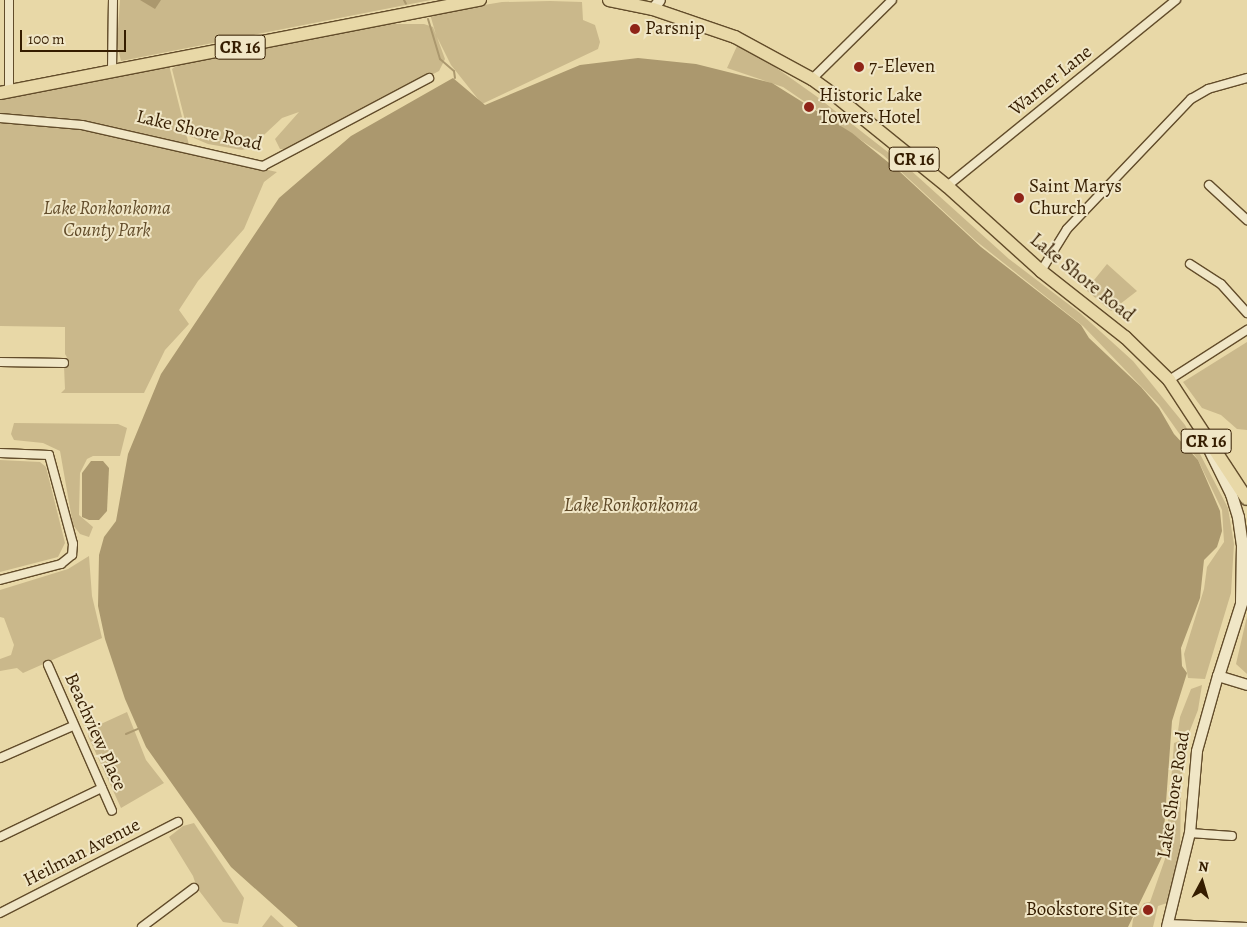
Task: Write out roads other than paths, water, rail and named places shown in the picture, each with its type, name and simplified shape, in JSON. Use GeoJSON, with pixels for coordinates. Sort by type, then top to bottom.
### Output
{"type":"FeatureCollection","features":[{"type":"Feature","properties":{"kind":"main road","name":"CR 16"},"geometry":{"type":"LineString","coordinates":[[4,91],[480,0]]}},
{"type":"Feature","properties":{"kind":"main road","name":"CR 16"},"geometry":{"type":"LineString","coordinates":[[609,0],[657,5],[735,37],[812,79]]}},
{"type":"Feature","properties":{"kind":"main road","name":"Lake Shore Road"},"geometry":{"type":"LineString","coordinates":[[812,79],[947,186],[1041,271],[1125,337],[1168,380],[1201,434],[1247,499]]}},
{"type":"Feature","properties":{"kind":"main road"},"geometry":{"type":"LineString","coordinates":[[1201,434],[1231,494],[1238,517],[1242,544],[1241,602]]}},
{"type":"Feature","properties":{"kind":"main road","name":"Lake Shore Road"},"geometry":{"type":"LineString","coordinates":[[1218,676],[1247,583]]}},
{"type":"Feature","properties":{"kind":"street"},"geometry":{"type":"LineString","coordinates":[[112,70],[113,0]]}},
{"type":"Feature","properties":{"kind":"street"},"geometry":{"type":"LineString","coordinates":[[812,79],[892,0]]}},
{"type":"Feature","properties":{"kind":"street","name":"Warner Lane"},"geometry":{"type":"LineString","coordinates":[[947,186],[1176,0]]}},
{"type":"Feature","properties":{"kind":"street"},"geometry":{"type":"LineString","coordinates":[[0,1],[9,1],[4,91]]}},
{"type":"Feature","properties":{"kind":"street","name":"Lake Shore Road"},"geometry":{"type":"LineString","coordinates":[[0,118],[82,125],[263,166],[429,78]]}},
{"type":"Feature","properties":{"kind":"street"},"geometry":{"type":"LineString","coordinates":[[1041,271],[1067,229],[1190,99],[1202,91],[1247,78]]}},
{"type":"Feature","properties":{"kind":"street"},"geometry":{"type":"LineString","coordinates":[[1209,185],[1247,220]]}},
{"type":"Feature","properties":{"kind":"street"},"geometry":{"type":"LineString","coordinates":[[1190,264],[1221,284],[1247,313]]}},
{"type":"Feature","properties":{"kind":"street"},"geometry":{"type":"LineString","coordinates":[[1168,380],[1247,330]]}},
{"type":"Feature","properties":{"kind":"street"},"geometry":{"type":"LineString","coordinates":[[0,362],[64,363]]}},
{"type":"Feature","properties":{"kind":"street"},"geometry":{"type":"LineString","coordinates":[[0,453],[49,455],[73,544],[72,556],[62,564],[0,580]]}},
{"type":"Feature","properties":{"kind":"street","name":"Beachview Place"},"geometry":{"type":"LineString","coordinates":[[48,665],[73,726],[112,811]]}},
{"type":"Feature","properties":{"kind":"street"},"geometry":{"type":"LineString","coordinates":[[1218,676],[1247,686]]}},
{"type":"Feature","properties":{"kind":"street","name":"Lake Shore Road"},"geometry":{"type":"LineString","coordinates":[[1167,925],[1190,833],[1197,751],[1218,676]]}},
{"type":"Feature","properties":{"kind":"street"},"geometry":{"type":"LineString","coordinates":[[0,758],[73,726]]}},
{"type":"Feature","properties":{"kind":"street"},"geometry":{"type":"LineString","coordinates":[[0,837],[102,788]]}},
{"type":"Feature","properties":{"kind":"street","name":"Heilman Avenue"},"geometry":{"type":"LineString","coordinates":[[0,913],[178,822]]}},
{"type":"Feature","properties":{"kind":"street"},"geometry":{"type":"LineString","coordinates":[[1190,833],[1232,836]]}},
{"type":"Feature","properties":{"kind":"street"},"geometry":{"type":"LineString","coordinates":[[142,927],[194,888]]}},
{"type":"Feature","properties":{"kind":"street"},"geometry":{"type":"LineString","coordinates":[[1167,925],[1247,927]]}},
{"type":"Feature","properties":{"kind":"water"},"geometry":{"type":"Polygon","coordinates":[[[140,0],[161,0],[155,9],[140,0]]]}},
{"type":"Feature","properties":{"kind":"water","name":"Lake Ronkonkoma"},"geometry":{"type":"Polygon","coordinates":[[[638,58],[696,64],[772,83],[852,133],[899,171],[981,247],[1081,325],[1089,338],[1141,387],[1159,408],[1174,434],[1198,460],[1220,511],[1222,531],[1217,547],[1204,560],[1200,598],[1181,648],[1182,666],[1187,673],[1172,721],[1162,857],[1128,927],[298,927],[231,867],[146,747],[125,699],[105,639],[98,606],[99,555],[104,537],[116,521],[128,454],[161,374],[279,198],[351,136],[453,78],[485,105],[580,65],[638,58]]]}},
{"type":"Feature","properties":{"kind":"water"},"geometry":{"type":"Polygon","coordinates":[[[91,461],[103,461],[109,468],[107,511],[99,520],[89,520],[82,517],[82,473],[91,461]]]}},
{"type":"Feature","properties":{"kind":"waterway"},"geometry":{"type":"LineString","coordinates":[[404,0],[406,4]]}},
{"type":"Feature","properties":{"kind":"waterway"},"geometry":{"type":"LineString","coordinates":[[428,19],[440,59],[454,71],[455,78]]}},
{"type":"Feature","properties":{"kind":"waterway"},"geometry":{"type":"LineString","coordinates":[[126,734],[138,729]]}},
{"type":"Feature","properties":{"kind":"place","name":"Parsnip"},"geometry":{"type":"Point","coordinates":[635,29]}},
{"type":"Feature","properties":{"kind":"place","name":"7-Eleven"},"geometry":{"type":"Point","coordinates":[859,67]}},
{"type":"Feature","properties":{"kind":"place","name":"Historic Lake Towers Hotel"},"geometry":{"type":"Point","coordinates":[809,107]}},
{"type":"Feature","properties":{"kind":"place","name":"Saint Marys Church"},"geometry":{"type":"Point","coordinates":[1019,198]}},
{"type":"Feature","properties":{"kind":"place","name":"Bookstore Site"},"geometry":{"type":"Point","coordinates":[1148,910]}},
{"type":"Feature","properties":{"kind":"park label","name":"Lake Ronkonkoma County Park"},"geometry":{"type":"Point","coordinates":[107,220]}}]}
